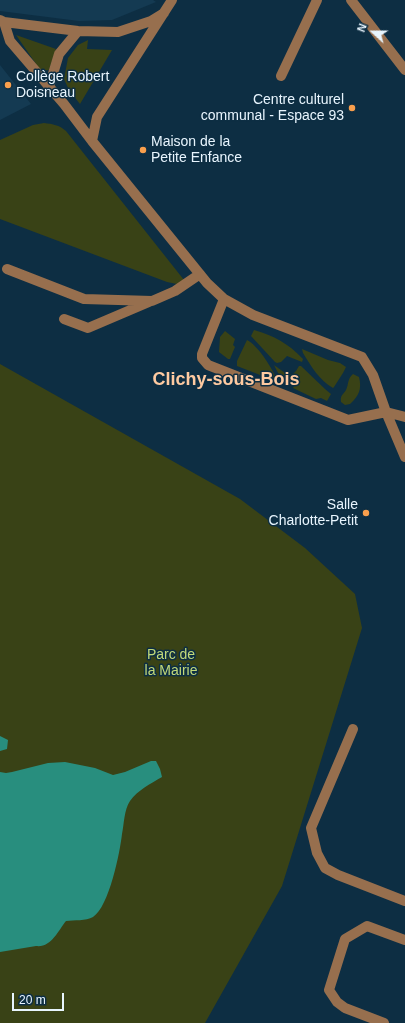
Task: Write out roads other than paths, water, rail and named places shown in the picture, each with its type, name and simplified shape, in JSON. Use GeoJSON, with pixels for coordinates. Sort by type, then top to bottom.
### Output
{"type":"FeatureCollection","features":[{"type":"Feature","properties":{"kind":"street"},"geometry":{"type":"LineString","coordinates":[[92,141],[97,117],[172,0]]}},
{"type":"Feature","properties":{"kind":"street"},"geometry":{"type":"LineString","coordinates":[[281,76],[317,0]]}},
{"type":"Feature","properties":{"kind":"street"},"geometry":{"type":"LineString","coordinates":[[351,0],[405,70]]}},
{"type":"Feature","properties":{"kind":"street"},"geometry":{"type":"LineString","coordinates":[[164,14],[151,22],[118,32],[78,30],[2,21],[10,41],[49,87],[207,283],[224,299],[253,315],[362,357],[373,375],[386,412],[405,457]]}},
{"type":"Feature","properties":{"kind":"street"},"geometry":{"type":"LineString","coordinates":[[49,87],[59,54],[78,30]]}},
{"type":"Feature","properties":{"kind":"street"},"geometry":{"type":"LineString","coordinates":[[8,269],[84,299],[152,301]]}},
{"type":"Feature","properties":{"kind":"street"},"geometry":{"type":"LineString","coordinates":[[64,319],[88,328],[176,291],[200,274]]}},
{"type":"Feature","properties":{"kind":"street"},"geometry":{"type":"LineString","coordinates":[[224,299],[202,354],[202,358],[208,365],[348,420],[386,412],[405,417]]}},
{"type":"Feature","properties":{"kind":"street"},"geometry":{"type":"LineString","coordinates":[[353,729],[311,828],[317,853],[325,868],[338,876],[405,901]]}},
{"type":"Feature","properties":{"kind":"street"},"geometry":{"type":"LineString","coordinates":[[384,1023],[345,1008],[337,1002],[329,990],[345,939],[367,926],[405,940]]}},
{"type":"Feature","properties":{"kind":"place","name":"Collège Robert Doisneau"},"geometry":{"type":"Point","coordinates":[8,85]}},
{"type":"Feature","properties":{"kind":"place","name":"Centre culturel communal - Espace 93"},"geometry":{"type":"Point","coordinates":[352,108]}},
{"type":"Feature","properties":{"kind":"place","name":"Maison de la Petite Enfance"},"geometry":{"type":"Point","coordinates":[143,150]}},
{"type":"Feature","properties":{"kind":"place","name":"Salle Charlotte-Petit"},"geometry":{"type":"Point","coordinates":[366,513]}},
{"type":"Feature","properties":{"kind":"district","name":"Clichy-sous-Bois"},"geometry":{"type":"Point","coordinates":[226,380]}},
{"type":"Feature","properties":{"kind":"park label","name":"Parc de la Mairie"},"geometry":{"type":"Point","coordinates":[171,664]}}]}
